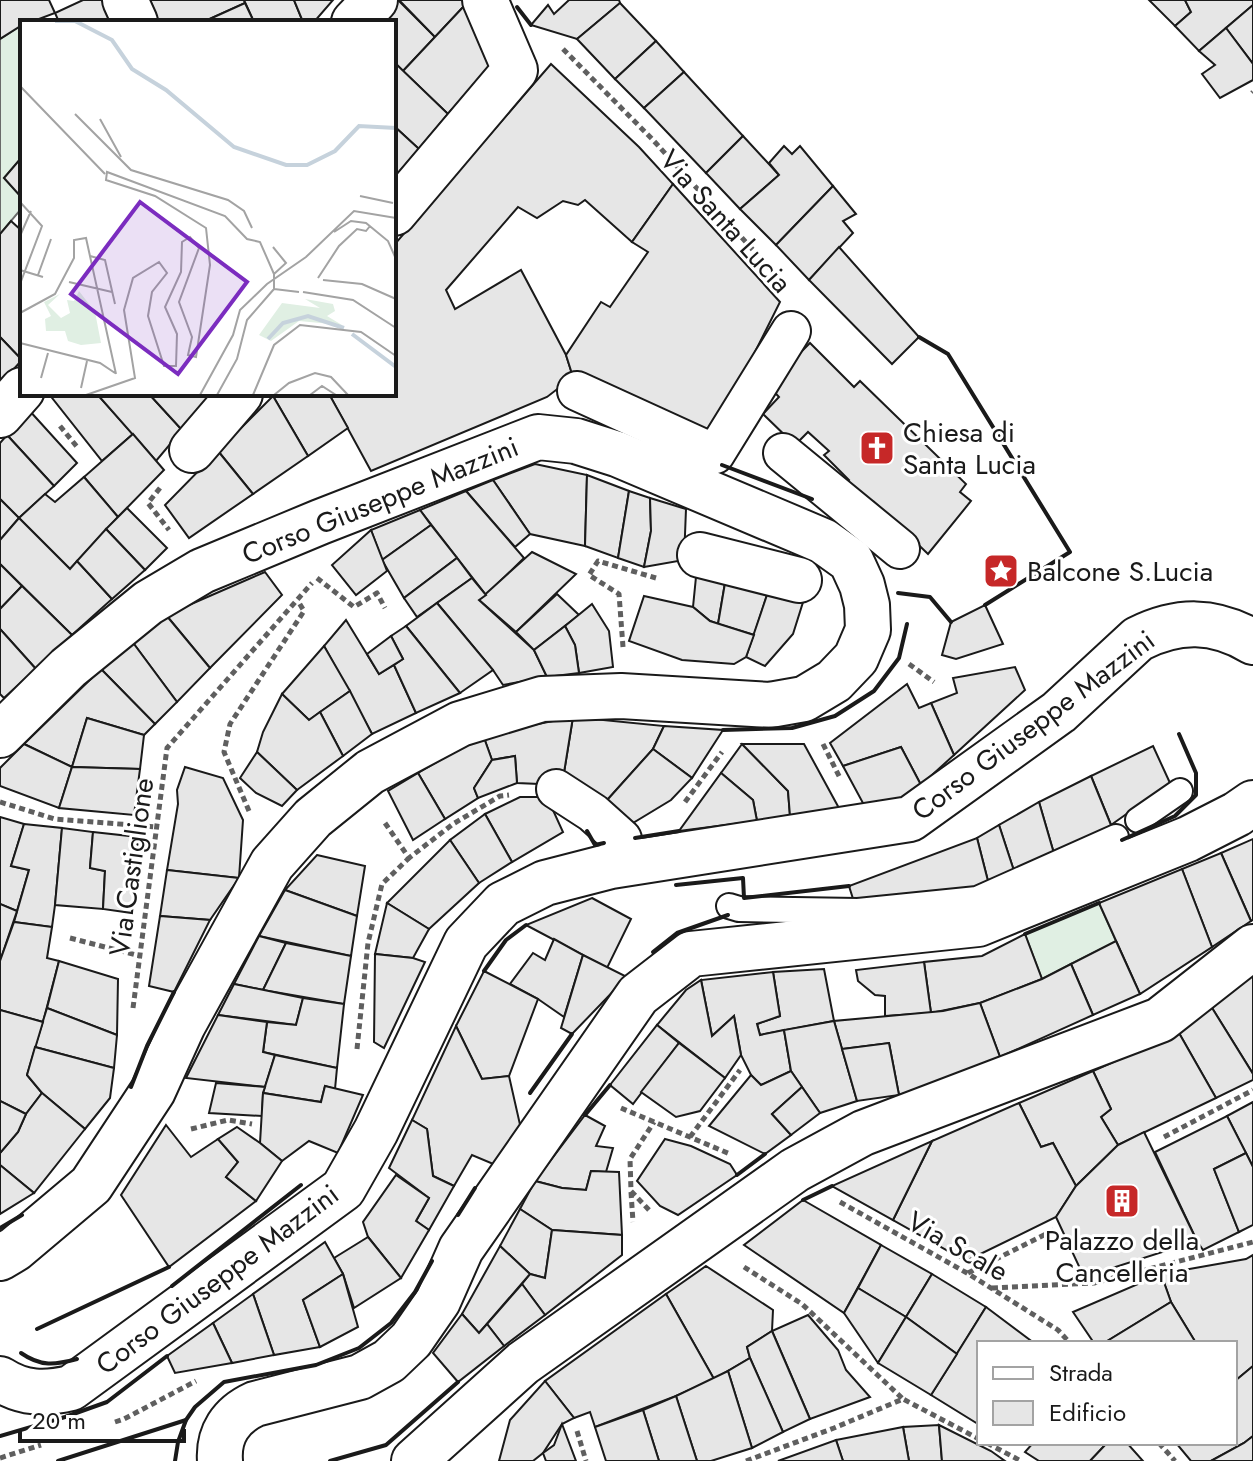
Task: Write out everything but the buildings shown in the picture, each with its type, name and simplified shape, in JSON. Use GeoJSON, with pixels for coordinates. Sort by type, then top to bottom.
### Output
{"type":"FeatureCollection","features":[{"type":"Feature","properties":{"kind":"street"},"geometry":{"type":"LineString","coordinates":[[125,0],[134,20]]}},
{"type":"Feature","properties":{"kind":"street"},"geometry":{"type":"LineString","coordinates":[[356,20],[375,0]]}},
{"type":"Feature","properties":{"kind":"street"},"geometry":{"type":"LineString","coordinates":[[396,211],[515,70],[485,0]]}},
{"type":"Feature","properties":{"kind":"street","name":"Via Santa Lucia"},"geometry":{"type":"LineString","coordinates":[[577,391],[715,454],[791,331]]}},
{"type":"Feature","properties":{"kind":"street"},"geometry":{"type":"LineString","coordinates":[[0,415],[20,392]]}},
{"type":"Feature","properties":{"kind":"street"},"geometry":{"type":"LineString","coordinates":[[192,450],[238,396]]}},
{"type":"Feature","properties":{"kind":"street","name":"Corso Giuseppe Mazzini"},"geometry":{"type":"LineString","coordinates":[[0,735],[68,668],[148,603],[202,571],[538,437],[576,441],[617,454],[823,541],[851,561],[867,605],[868,630],[856,658],[834,681],[804,699],[770,705],[639,697],[542,699],[460,724],[370,772],[313,818],[272,864],[183,1025],[153,1091],[91,1185],[0,1258]]}},
{"type":"Feature","properties":{"kind":"street"},"geometry":{"type":"LineString","coordinates":[[783,453],[900,549]]}},
{"type":"Feature","properties":{"kind":"street"},"geometry":{"type":"LineString","coordinates":[[700,555],[799,580]]}},
{"type":"Feature","properties":{"kind":"street","name":"Corso Giuseppe Mazzini"},"geometry":{"type":"LineString","coordinates":[[0,1379],[32,1393],[52,1393],[71,1388],[343,1189],[376,1131],[466,943],[503,904],[545,883],[611,866],[910,819],[1059,712],[1138,639],[1171,626],[1202,623],[1235,632],[1253,642]]}},
{"type":"Feature","properties":{"kind":"street"},"geometry":{"type":"LineString","coordinates":[[556,789],[593,813],[622,839]]}},
{"type":"Feature","properties":{"kind":"street"},"geometry":{"type":"LineString","coordinates":[[220,1461],[223,1434],[231,1420],[243,1409],[360,1377],[389,1361],[411,1340],[438,1301],[461,1249],[638,995],[691,954],[978,924],[1188,839],[1253,803]]}},
{"type":"Feature","properties":{"kind":"street"},"geometry":{"type":"LineString","coordinates":[[414,1461],[523,1363],[795,1170],[863,1133],[1160,1020],[1253,947]]}},
{"type":"Feature","properties":{"kind":"lane"},"geometry":{"type":"LineString","coordinates":[[1138,820],[1180,791]]}},
{"type":"Feature","properties":{"kind":"lane"},"geometry":{"type":"LineString","coordinates":[[729,906],[739,909],[858,911],[977,899],[1116,837]]}},
{"type":"Feature","properties":{"kind":"path","name":"Via Santa Lucia"},"geometry":{"type":"LineString","coordinates":[[515,70],[562,48],[653,140],[805,307],[791,331]]}},
{"type":"Feature","properties":{"kind":"path"},"geometry":{"type":"LineString","coordinates":[[192,450],[148,503],[202,571]]}},
{"type":"Feature","properties":{"kind":"path"},"geometry":{"type":"LineString","coordinates":[[320,522],[316,578],[354,607],[377,593],[385,608]]}},
{"type":"Feature","properties":{"kind":"path"},"geometry":{"type":"LineString","coordinates":[[639,697],[623,651],[619,594],[589,575],[598,561],[677,584],[700,555]]}},
{"type":"Feature","properties":{"kind":"path","name":"Via Castiglione"},"geometry":{"type":"LineString","coordinates":[[132,1016],[167,748],[316,578]]}},
{"type":"Feature","properties":{"kind":"path"},"geometry":{"type":"LineString","coordinates":[[272,864],[224,752],[230,724],[304,611],[298,601]]}},
{"type":"Feature","properties":{"kind":"path"},"geometry":{"type":"LineString","coordinates":[[908,663],[934,682]]}},
{"type":"Feature","properties":{"kind":"path"},"geometry":{"type":"LineString","coordinates":[[622,839],[682,806],[725,746]]}},
{"type":"Feature","properties":{"kind":"path"},"geometry":{"type":"LineString","coordinates":[[357,1037],[368,943],[382,884],[409,858],[453,824],[500,796],[556,789]]}},
{"type":"Feature","properties":{"kind":"path"},"geometry":{"type":"LineString","coordinates":[[0,802],[55,819],[157,827]]}},
{"type":"Feature","properties":{"kind":"path"},"geometry":{"type":"LineString","coordinates":[[385,822],[409,858]]}},
{"type":"Feature","properties":{"kind":"path"},"geometry":{"type":"LineString","coordinates":[[70,938],[140,956]]}},
{"type":"Feature","properties":{"kind":"path"},"geometry":{"type":"LineString","coordinates":[[690,1137],[740,1070]]}},
{"type":"Feature","properties":{"kind":"path"},"geometry":{"type":"LineString","coordinates":[[1164,1137],[1253,1090]]}},
{"type":"Feature","properties":{"kind":"path"},"geometry":{"type":"LineString","coordinates":[[613,1104],[740,1158]]}},
{"type":"Feature","properties":{"kind":"path"},"geometry":{"type":"LineString","coordinates":[[652,1214],[631,1191],[630,1159],[655,1122]]}},
{"type":"Feature","properties":{"kind":"path","name":"Via Scale"},"geometry":{"type":"LineString","coordinates":[[834,1199],[967,1273],[1058,1330],[1068,1341]]}},
{"type":"Feature","properties":{"kind":"path"},"geometry":{"type":"LineString","coordinates":[[967,1273],[1056,1229]]}},
{"type":"Feature","properties":{"kind":"path"},"geometry":{"type":"LineString","coordinates":[[991,1288],[1094,1283],[1253,1242]]}},
{"type":"Feature","properties":{"kind":"path"},"geometry":{"type":"LineString","coordinates":[[738,1263],[802,1304],[903,1399],[977,1438]]}},
{"type":"Feature","properties":{"kind":"path"},"geometry":{"type":"LineString","coordinates":[[124,1419],[199,1379]]}},
{"type":"Feature","properties":{"kind":"path"},"geometry":{"type":"LineString","coordinates":[[746,1461],[903,1399]]}},
{"type":"Feature","properties":{"kind":"path"},"geometry":{"type":"LineString","coordinates":[[577,1431],[586,1461]]}},
{"type":"Feature","properties":{"kind":"path"},"geometry":{"type":"LineString","coordinates":[[991,1445],[1021,1461]]}},
{"type":"Feature","properties":{"kind":"path"},"geometry":{"type":"LineString","coordinates":[[1161,1445],[1175,1461]]}},
{"type":"Feature","properties":{"kind":"green space"},"geometry":{"type":"Polygon","coordinates":[[[20,26],[20,159],[4,178],[20,196],[20,210],[0,234],[0,39],[20,26]]]}},
{"type":"Feature","properties":{"kind":"green space"},"geometry":{"type":"Polygon","coordinates":[[[1099,903],[1116,941],[1042,979],[1025,934],[1099,903]]]}},
{"type":"Feature","properties":{"kind":"wall"},"geometry":{"type":"LineString","coordinates":[[517,7],[531,25]]}},
{"type":"Feature","properties":{"kind":"wall"},"geometry":{"type":"LineString","coordinates":[[919,337],[948,354],[1070,552],[985,605]]}},
{"type":"Feature","properties":{"kind":"wall"},"geometry":{"type":"LineString","coordinates":[[722,465],[812,499]]}},
{"type":"Feature","properties":{"kind":"wall"},"geometry":{"type":"LineString","coordinates":[[898,593],[930,597],[951,622]]}},
{"type":"Feature","properties":{"kind":"wall"},"geometry":{"type":"LineString","coordinates":[[723,730],[792,728],[835,716],[874,691],[899,658],[907,624]]}},
{"type":"Feature","properties":{"kind":"wall"},"geometry":{"type":"LineString","coordinates":[[1122,840],[1175,816],[1196,795],[1196,773],[1179,734]]}},
{"type":"Feature","properties":{"kind":"wall"},"geometry":{"type":"LineString","coordinates":[[587,831],[595,845],[604,843]]}},
{"type":"Feature","properties":{"kind":"wall"},"geometry":{"type":"LineString","coordinates":[[635,838],[679,831]]}},
{"type":"Feature","properties":{"kind":"wall"},"geometry":{"type":"LineString","coordinates":[[676,885],[743,878],[744,898],[849,886]]}},
{"type":"Feature","properties":{"kind":"wall"},"geometry":{"type":"LineString","coordinates":[[1025,934],[1099,903]]}},
{"type":"Feature","properties":{"kind":"wall"},"geometry":{"type":"LineString","coordinates":[[653,952],[677,933],[728,915]]}},
{"type":"Feature","properties":{"kind":"wall"},"geometry":{"type":"LineString","coordinates":[[484,971],[506,940],[526,925]]}},
{"type":"Feature","properties":{"kind":"wall"},"geometry":{"type":"LineString","coordinates":[[131,1087],[174,992]]}},
{"type":"Feature","properties":{"kind":"wall"},"geometry":{"type":"LineString","coordinates":[[530,1093],[572,1034]]}},
{"type":"Feature","properties":{"kind":"wall"},"geometry":{"type":"LineString","coordinates":[[585,1115],[610,1085]]}},
{"type":"Feature","properties":{"kind":"wall"},"geometry":{"type":"LineString","coordinates":[[737,1175],[765,1154]]}},
{"type":"Feature","properties":{"kind":"wall"},"geometry":{"type":"LineString","coordinates":[[172,1286],[301,1185]]}},
{"type":"Feature","properties":{"kind":"wall"},"geometry":{"type":"LineString","coordinates":[[803,1200],[832,1186]]}},
{"type":"Feature","properties":{"kind":"wall"},"geometry":{"type":"LineString","coordinates":[[458,1215],[475,1188]]}},
{"type":"Feature","properties":{"kind":"wall"},"geometry":{"type":"LineString","coordinates":[[0,1228],[22,1215]]}},
{"type":"Feature","properties":{"kind":"wall"},"geometry":{"type":"LineString","coordinates":[[175,1461],[186,1420],[195,1407],[224,1382],[316,1365],[359,1348],[391,1323],[415,1292],[432,1261]]}},
{"type":"Feature","properties":{"kind":"wall"},"geometry":{"type":"LineString","coordinates":[[37,1329],[169,1267]]}},
{"type":"Feature","properties":{"kind":"wall"},"geometry":{"type":"LineString","coordinates":[[21,1353],[48,1364],[77,1359]]}},
{"type":"Feature","properties":{"kind":"wall"},"geometry":{"type":"LineString","coordinates":[[0,1436],[107,1402],[167,1356]]}},
{"type":"Feature","properties":{"kind":"wall"},"geometry":{"type":"LineString","coordinates":[[330,1461],[386,1445],[458,1382]]}},
{"type":"Feature","properties":{"kind":"wall"},"geometry":{"type":"LineString","coordinates":[[58,1461],[186,1420]]}},
{"type":"Feature","properties":{"kind":"place","name":"Chiesa di Santa Lucia"},"geometry":{"type":"Point","coordinates":[877,448]}},
{"type":"Feature","properties":{"kind":"place","name":"Balcone S.Lucia"},"geometry":{"type":"Point","coordinates":[1001,571]}},
{"type":"Feature","properties":{"kind":"place","name":"Palazzo della Cancelleria"},"geometry":{"type":"Point","coordinates":[1122,1201]}}]}
